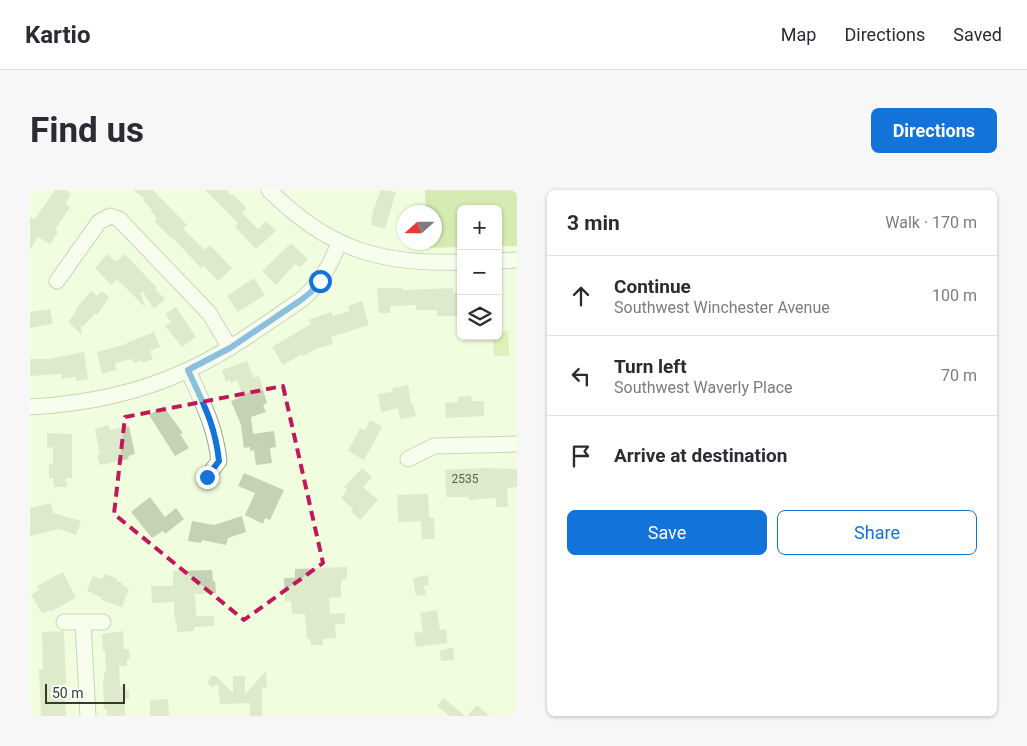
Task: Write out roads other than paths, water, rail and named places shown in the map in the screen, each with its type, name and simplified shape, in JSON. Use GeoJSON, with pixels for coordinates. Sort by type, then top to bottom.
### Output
{"type":"FeatureCollection","features":[{"type":"Feature","properties":{"kind":"street"},"geometry":{"type":"LineString","coordinates":[[269,190],[304,222],[339,243],[390,259],[457,262]]}},
{"type":"Feature","properties":{"kind":"street"},"geometry":{"type":"LineString","coordinates":[[57,281],[98,222],[110,216],[119,219],[209,312],[230,348]]}},
{"type":"Feature","properties":{"kind":"street"},"geometry":{"type":"LineString","coordinates":[[30,408],[104,399],[143,388],[188,370],[230,348],[311,292],[330,266],[339,243]]}},
{"type":"Feature","properties":{"kind":"street"},"geometry":{"type":"LineString","coordinates":[[502,261],[517,260]]}},
{"type":"Feature","properties":{"kind":"street"},"geometry":{"type":"LineString","coordinates":[[188,370],[209,415],[216,439],[219,461],[207,477]]}},
{"type":"Feature","properties":{"kind":"street"},"geometry":{"type":"LineString","coordinates":[[408,459],[434,446],[517,444]]}},
{"type":"Feature","properties":{"kind":"street"},"geometry":{"type":"LineString","coordinates":[[64,622],[103,622]]}},
{"type":"Feature","properties":{"kind":"street"},"geometry":{"type":"LineString","coordinates":[[83,622],[88,716]]}}]}
